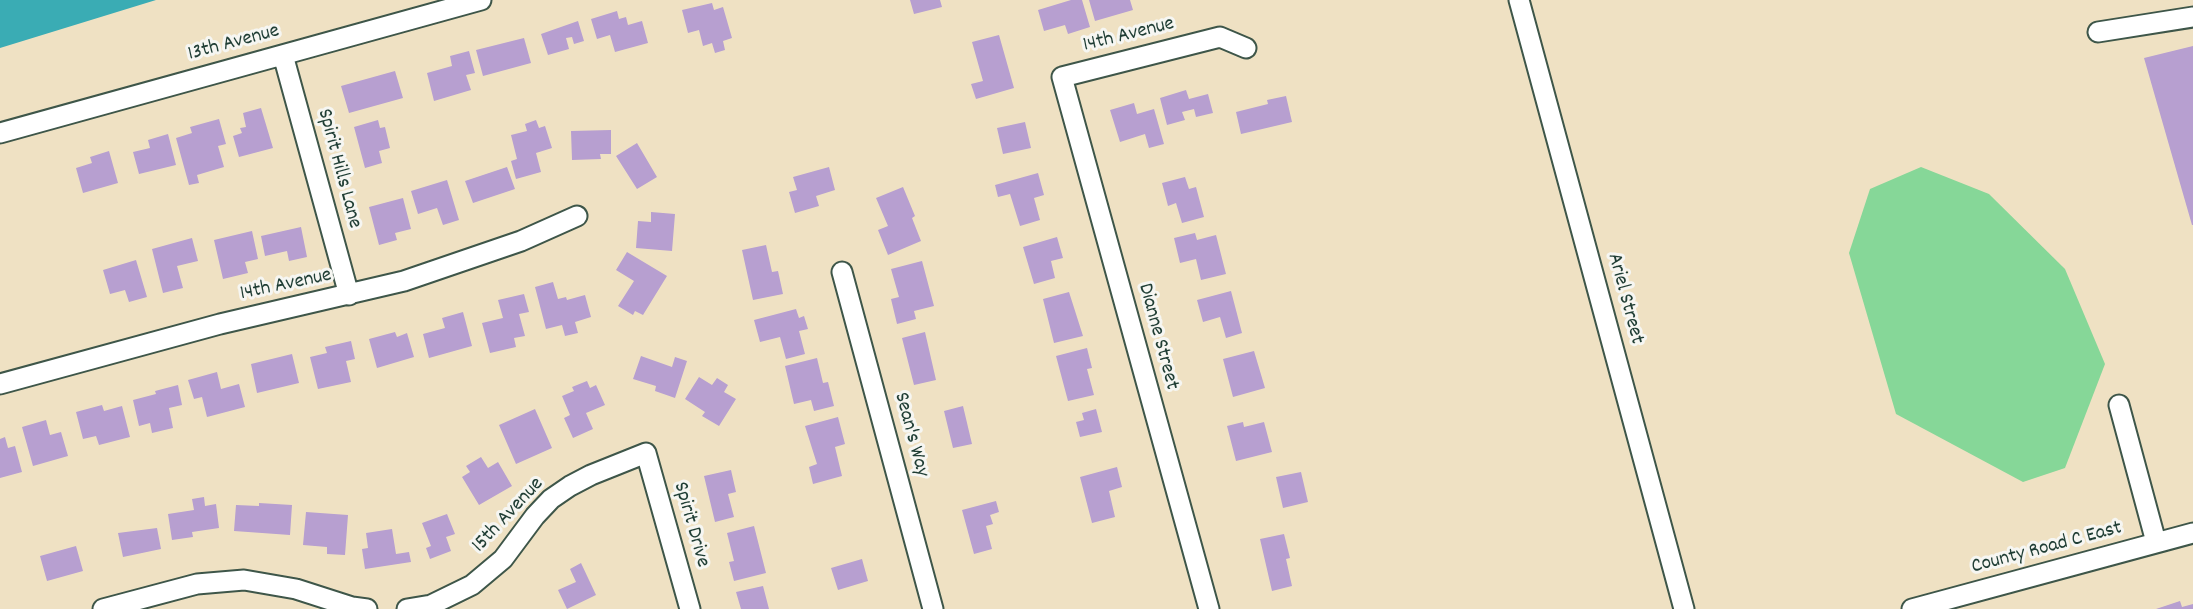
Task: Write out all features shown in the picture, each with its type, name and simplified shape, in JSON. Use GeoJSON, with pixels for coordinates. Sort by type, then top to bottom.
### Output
{"type":"FeatureCollection","features":[{"type":"Feature","properties":{"kind":"street","name":"13th Avenue"},"geometry":{"type":"LineString","coordinates":[[0,133],[481,0]]}},
{"type":"Feature","properties":{"kind":"street","name":"Ariel Street"},"geometry":{"type":"LineString","coordinates":[[1519,0],[1684,609]]}},
{"type":"Feature","properties":{"kind":"street"},"geometry":{"type":"LineString","coordinates":[[2098,32],[2193,17]]}},
{"type":"Feature","properties":{"kind":"street","name":"14th Avenue"},"geometry":{"type":"LineString","coordinates":[[1062,77],[1220,37],[1246,48]]}},
{"type":"Feature","properties":{"kind":"street","name":"Spirit Hills Lane"},"geometry":{"type":"LineString","coordinates":[[283,55],[349,295]]}},
{"type":"Feature","properties":{"kind":"street","name":"Dianne Street"},"geometry":{"type":"LineString","coordinates":[[1062,77],[1209,609]]}},
{"type":"Feature","properties":{"kind":"street","name":"14th Avenue"},"geometry":{"type":"LineString","coordinates":[[0,384],[220,324],[349,295],[463,262],[577,216]]}},
{"type":"Feature","properties":{"kind":"street","name":"Sean's Way"},"geometry":{"type":"LineString","coordinates":[[842,272],[933,609]]}},
{"type":"Feature","properties":{"kind":"street"},"geometry":{"type":"LineString","coordinates":[[2119,405],[2157,542]]}},
{"type":"Feature","properties":{"kind":"street","name":"15th Avenue"},"geometry":{"type":"LineString","coordinates":[[407,609],[432,605],[472,585],[503,559],[551,499],[570,485],[646,453]]}},
{"type":"Feature","properties":{"kind":"street","name":"Spirit Drive"},"geometry":{"type":"LineString","coordinates":[[646,453],[690,609]]}},
{"type":"Feature","properties":{"kind":"street","name":"County Road C East"},"geometry":{"type":"LineString","coordinates":[[1912,609],[2193,533]]}},
{"type":"Feature","properties":{"kind":"street"},"geometry":{"type":"LineString","coordinates":[[103,609],[197,584],[244,580],[296,589],[318,598],[367,609]]}},
{"type":"Feature","properties":{"kind":"green space"},"geometry":{"type":"Polygon","coordinates":[[[1921,167],[1989,194],[2065,269],[2105,364],[2065,468],[2023,482],[1896,414],[1849,253],[1870,189],[1921,167]]]}},
{"type":"Feature","properties":{"kind":"water"},"geometry":{"type":"Polygon","coordinates":[[[0,0],[156,0],[0,48],[0,0]]]}},
{"type":"Feature","properties":{"kind":"building"},"geometry":{"type":"Polygon","coordinates":[[[910,0],[940,0],[942,7],[914,14],[910,0]]]}},
{"type":"Feature","properties":{"kind":"building"},"geometry":{"type":"Polygon","coordinates":[[[1071,0],[1082,0],[1090,27],[1068,34],[1065,25],[1044,31],[1038,10],[1071,0]]]}},
{"type":"Feature","properties":{"kind":"building"},"geometry":{"type":"Polygon","coordinates":[[[1089,0],[1130,0],[1133,10],[1095,21],[1089,0]]]}},
{"type":"Feature","properties":{"kind":"building"},"geometry":{"type":"Polygon","coordinates":[[[712,3],[714,10],[723,7],[732,38],[723,41],[725,50],[715,53],[712,43],[703,46],[699,30],[688,33],[682,10],[712,3]]]}},
{"type":"Feature","properties":{"kind":"building"},"geometry":{"type":"Polygon","coordinates":[[[617,11],[619,19],[626,17],[628,25],[642,21],[648,43],[615,52],[610,35],[597,39],[591,19],[617,11]]]}},
{"type":"Feature","properties":{"kind":"building"},"geometry":{"type":"Polygon","coordinates":[[[578,21],[584,41],[574,44],[572,37],[566,38],[569,49],[548,55],[541,34],[578,21]]]}},
{"type":"Feature","properties":{"kind":"building"},"geometry":{"type":"Polygon","coordinates":[[[999,35],[1014,88],[976,99],[971,84],[983,81],[972,42],[999,35]]]}},
{"type":"Feature","properties":{"kind":"building"},"geometry":{"type":"Polygon","coordinates":[[[524,38],[531,63],[483,76],[476,50],[524,38]]]}},
{"type":"Feature","properties":{"kind":"building"},"geometry":{"type":"Polygon","coordinates":[[[2193,46],[2193,225],[2192,225],[2144,58],[2193,46]]]}},
{"type":"Feature","properties":{"kind":"building"},"geometry":{"type":"Polygon","coordinates":[[[469,51],[475,73],[466,75],[471,90],[434,101],[427,73],[452,66],[450,56],[469,51]]]}},
{"type":"Feature","properties":{"kind":"building"},"geometry":{"type":"Polygon","coordinates":[[[395,71],[403,98],[349,113],[341,86],[395,71]]]}},
{"type":"Feature","properties":{"kind":"building"},"geometry":{"type":"Polygon","coordinates":[[[1186,90],[1189,99],[1208,94],[1213,113],[1196,117],[1194,109],[1182,112],[1185,120],[1167,125],[1160,98],[1186,90]]]}},
{"type":"Feature","properties":{"kind":"building"},"geometry":{"type":"Polygon","coordinates":[[[1286,96],[1292,122],[1241,134],[1236,112],[1268,104],[1267,100],[1286,96]]]}},
{"type":"Feature","properties":{"kind":"building"},"geometry":{"type":"Polygon","coordinates":[[[1134,103],[1137,114],[1154,109],[1164,144],[1149,148],[1145,134],[1120,142],[1110,110],[1134,103]]]}},
{"type":"Feature","properties":{"kind":"building"},"geometry":{"type":"Polygon","coordinates":[[[261,108],[273,148],[239,157],[233,136],[242,133],[240,128],[246,127],[243,113],[261,108]]]}},
{"type":"Feature","properties":{"kind":"building"},"geometry":{"type":"Polygon","coordinates":[[[219,119],[226,144],[218,146],[224,167],[197,175],[199,183],[189,185],[176,138],[192,133],[190,127],[219,119]]]}},
{"type":"Feature","properties":{"kind":"building"},"geometry":{"type":"Polygon","coordinates":[[[378,120],[380,128],[385,127],[390,148],[379,151],[382,163],[365,168],[354,127],[378,120]]]}},
{"type":"Feature","properties":{"kind":"building"},"geometry":{"type":"Polygon","coordinates":[[[536,120],[539,128],[545,126],[552,148],[536,153],[541,172],[516,179],[511,161],[517,159],[511,135],[527,131],[525,124],[536,120]]]}},
{"type":"Feature","properties":{"kind":"building"},"geometry":{"type":"Polygon","coordinates":[[[1025,122],[1031,148],[1003,154],[997,128],[1025,122]]]}},
{"type":"Feature","properties":{"kind":"building"},"geometry":{"type":"Polygon","coordinates":[[[611,130],[611,154],[600,154],[601,159],[572,160],[571,131],[611,130]]]}},
{"type":"Feature","properties":{"kind":"building"},"geometry":{"type":"Polygon","coordinates":[[[168,134],[176,165],[139,174],[133,152],[150,148],[148,140],[168,134]]]}},
{"type":"Feature","properties":{"kind":"building"},"geometry":{"type":"Polygon","coordinates":[[[637,143],[657,177],[637,189],[616,156],[637,143]]]}},
{"type":"Feature","properties":{"kind":"building"},"geometry":{"type":"Polygon","coordinates":[[[109,151],[118,183],[83,193],[76,168],[92,163],[90,157],[109,151]]]}},
{"type":"Feature","properties":{"kind":"building"},"geometry":{"type":"Polygon","coordinates":[[[507,167],[515,189],[473,203],[465,181],[507,167]]]}},
{"type":"Feature","properties":{"kind":"building"},"geometry":{"type":"Polygon","coordinates":[[[829,167],[835,190],[816,196],[819,206],[795,213],[789,192],[797,190],[793,177],[829,167]]]}},
{"type":"Feature","properties":{"kind":"building"},"geometry":{"type":"Polygon","coordinates":[[[1038,173],[1044,195],[1034,198],[1040,220],[1020,226],[1010,194],[998,197],[995,185],[1038,173]]]}},
{"type":"Feature","properties":{"kind":"building"},"geometry":{"type":"Polygon","coordinates":[[[1185,177],[1189,189],[1196,187],[1204,217],[1182,223],[1176,203],[1168,206],[1162,183],[1185,177]]]}},
{"type":"Feature","properties":{"kind":"building"},"geometry":{"type":"Polygon","coordinates":[[[447,180],[459,220],[443,225],[437,208],[418,214],[411,191],[447,180]]]}},
{"type":"Feature","properties":{"kind":"building"},"geometry":{"type":"Polygon","coordinates":[[[903,187],[915,216],[912,218],[921,241],[888,255],[878,230],[888,226],[876,198],[903,187]]]}},
{"type":"Feature","properties":{"kind":"building"},"geometry":{"type":"Polygon","coordinates":[[[403,198],[411,229],[395,233],[397,240],[379,245],[369,207],[403,198]]]}},
{"type":"Feature","properties":{"kind":"building"},"geometry":{"type":"Polygon","coordinates":[[[651,212],[675,214],[672,251],[636,248],[638,221],[651,222],[651,212]]]}},
{"type":"Feature","properties":{"kind":"building"},"geometry":{"type":"Polygon","coordinates":[[[301,227],[307,257],[289,261],[287,251],[265,256],[261,236],[301,227]]]}},
{"type":"Feature","properties":{"kind":"building"},"geometry":{"type":"Polygon","coordinates":[[[252,231],[258,259],[245,262],[248,273],[223,279],[214,240],[252,231]]]}},
{"type":"Feature","properties":{"kind":"building"},"geometry":{"type":"Polygon","coordinates":[[[1195,233],[1197,240],[1216,235],[1226,274],[1201,280],[1196,259],[1180,263],[1174,238],[1195,233]]]}},
{"type":"Feature","properties":{"kind":"building"},"geometry":{"type":"Polygon","coordinates":[[[1057,237],[1063,258],[1051,261],[1055,278],[1034,284],[1023,247],[1057,237]]]}},
{"type":"Feature","properties":{"kind":"building"},"geometry":{"type":"Polygon","coordinates":[[[192,238],[198,261],[177,266],[183,288],[163,293],[152,249],[192,238]]]}},
{"type":"Feature","properties":{"kind":"building"},"geometry":{"type":"Polygon","coordinates":[[[766,245],[772,272],[778,271],[783,294],[753,300],[742,250],[766,245]]]}},
{"type":"Feature","properties":{"kind":"building"},"geometry":{"type":"Polygon","coordinates":[[[627,252],[667,276],[643,315],[635,311],[633,315],[618,306],[634,281],[616,270],[627,252]]]}},
{"type":"Feature","properties":{"kind":"building"},"geometry":{"type":"Polygon","coordinates":[[[136,260],[147,297],[129,302],[125,290],[110,294],[103,270],[136,260]]]}},
{"type":"Feature","properties":{"kind":"building"},"geometry":{"type":"Polygon","coordinates":[[[922,261],[934,306],[914,311],[916,319],[897,324],[891,299],[899,297],[891,269],[922,261]]]}},
{"type":"Feature","properties":{"kind":"building"},"geometry":{"type":"Polygon","coordinates":[[[553,282],[558,299],[566,297],[567,300],[585,295],[591,317],[575,322],[578,333],[565,336],[562,325],[546,329],[535,287],[553,282]]]}},
{"type":"Feature","properties":{"kind":"building"},"geometry":{"type":"Polygon","coordinates":[[[1231,291],[1242,333],[1226,338],[1220,317],[1203,322],[1197,300],[1231,291]]]}},
{"type":"Feature","properties":{"kind":"building"},"geometry":{"type":"Polygon","coordinates":[[[1069,292],[1083,336],[1054,343],[1043,299],[1069,292]]]}},
{"type":"Feature","properties":{"kind":"building"},"geometry":{"type":"Polygon","coordinates":[[[524,294],[529,312],[519,314],[525,336],[514,338],[516,347],[490,353],[482,323],[503,318],[498,300],[524,294]]]}},
{"type":"Feature","properties":{"kind":"building"},"geometry":{"type":"Polygon","coordinates":[[[796,309],[799,318],[804,316],[808,329],[799,331],[805,354],[786,359],[780,337],[760,342],[754,320],[796,309]]]}},
{"type":"Feature","properties":{"kind":"building"},"geometry":{"type":"Polygon","coordinates":[[[463,312],[472,346],[429,358],[423,334],[445,328],[442,318],[463,312]]]}},
{"type":"Feature","properties":{"kind":"building"},"geometry":{"type":"Polygon","coordinates":[[[395,332],[397,337],[407,333],[414,357],[377,368],[369,339],[395,332]]]}},
{"type":"Feature","properties":{"kind":"building"},"geometry":{"type":"Polygon","coordinates":[[[925,332],[936,380],[914,385],[902,338],[925,332]]]}},
{"type":"Feature","properties":{"kind":"building"},"geometry":{"type":"Polygon","coordinates":[[[351,341],[355,359],[346,361],[351,382],[318,389],[310,357],[327,353],[325,347],[351,341]]]}},
{"type":"Feature","properties":{"kind":"building"},"geometry":{"type":"Polygon","coordinates":[[[1087,348],[1092,368],[1087,369],[1094,395],[1068,401],[1056,356],[1087,348]]]}},
{"type":"Feature","properties":{"kind":"building"},"geometry":{"type":"Polygon","coordinates":[[[1254,351],[1265,388],[1233,397],[1223,359],[1254,351]]]}},
{"type":"Feature","properties":{"kind":"building"},"geometry":{"type":"Polygon","coordinates":[[[292,354],[299,383],[257,393],[251,364],[292,354]]]}},
{"type":"Feature","properties":{"kind":"building"},"geometry":{"type":"Polygon","coordinates":[[[641,356],[672,367],[675,357],[687,361],[675,398],[655,391],[656,386],[633,379],[641,356]]]}},
{"type":"Feature","properties":{"kind":"building"},"geometry":{"type":"Polygon","coordinates":[[[817,358],[823,383],[828,382],[834,406],[814,411],[811,400],[794,404],[785,366],[817,358]]]}},
{"type":"Feature","properties":{"kind":"building"},"geometry":{"type":"Polygon","coordinates":[[[217,372],[221,389],[239,384],[245,407],[207,417],[202,397],[194,399],[188,380],[217,372]]]}},
{"type":"Feature","properties":{"kind":"building"},"geometry":{"type":"Polygon","coordinates":[[[699,377],[712,385],[717,378],[728,385],[724,392],[736,399],[719,426],[702,416],[705,412],[685,399],[699,377]]]}},
{"type":"Feature","properties":{"kind":"building"},"geometry":{"type":"Polygon","coordinates":[[[587,381],[590,388],[596,385],[605,405],[586,413],[593,429],[573,438],[564,418],[570,415],[562,396],[574,391],[572,387],[587,381]]]}},
{"type":"Feature","properties":{"kind":"building"},"geometry":{"type":"Polygon","coordinates":[[[178,385],[182,405],[169,408],[173,428],[152,433],[150,423],[139,426],[133,400],[178,385]]]}},
{"type":"Feature","properties":{"kind":"building"},"geometry":{"type":"Polygon","coordinates":[[[102,405],[104,411],[122,406],[130,437],[99,445],[96,436],[83,439],[76,412],[102,405]]]}},
{"type":"Feature","properties":{"kind":"building"},"geometry":{"type":"Polygon","coordinates":[[[963,406],[972,444],[953,448],[944,411],[963,406]]]}},
{"type":"Feature","properties":{"kind":"building"},"geometry":{"type":"Polygon","coordinates":[[[535,409],[552,448],[516,464],[499,425],[535,409]]]}},
{"type":"Feature","properties":{"kind":"building"},"geometry":{"type":"Polygon","coordinates":[[[1096,409],[1102,432],[1080,437],[1076,422],[1084,420],[1082,413],[1096,409]]]}},
{"type":"Feature","properties":{"kind":"building"},"geometry":{"type":"Polygon","coordinates":[[[838,417],[845,444],[835,447],[842,476],[813,484],[809,467],[817,464],[805,426],[838,417]]]}},
{"type":"Feature","properties":{"kind":"building"},"geometry":{"type":"Polygon","coordinates":[[[46,420],[50,435],[61,432],[68,456],[33,466],[22,427],[46,420]]]}},
{"type":"Feature","properties":{"kind":"building"},"geometry":{"type":"Polygon","coordinates":[[[1243,422],[1244,427],[1264,422],[1272,452],[1236,461],[1227,426],[1243,422]]]}},
{"type":"Feature","properties":{"kind":"building"},"geometry":{"type":"Polygon","coordinates":[[[5,437],[8,448],[15,446],[22,472],[0,478],[0,439],[5,437]]]}},
{"type":"Feature","properties":{"kind":"building"},"geometry":{"type":"Polygon","coordinates":[[[481,457],[488,468],[498,462],[512,486],[479,505],[462,477],[470,472],[466,466],[481,457]]]}},
{"type":"Feature","properties":{"kind":"building"},"geometry":{"type":"Polygon","coordinates":[[[1117,467],[1122,487],[1109,491],[1115,517],[1092,523],[1080,477],[1117,467]]]}},
{"type":"Feature","properties":{"kind":"building"},"geometry":{"type":"Polygon","coordinates":[[[731,470],[736,492],[728,494],[734,517],[715,522],[704,476],[731,470]]]}},
{"type":"Feature","properties":{"kind":"building"},"geometry":{"type":"Polygon","coordinates":[[[1301,472],[1308,502],[1283,508],[1276,477],[1301,472]]]}},
{"type":"Feature","properties":{"kind":"building"},"geometry":{"type":"Polygon","coordinates":[[[204,497],[205,506],[216,504],[219,528],[192,532],[193,537],[172,540],[168,514],[194,510],[192,499],[204,497]]]}},
{"type":"Feature","properties":{"kind":"building"},"geometry":{"type":"Polygon","coordinates":[[[996,501],[999,512],[990,515],[993,524],[986,526],[992,549],[974,554],[962,510],[996,501]]]}},
{"type":"Feature","properties":{"kind":"building"},"geometry":{"type":"Polygon","coordinates":[[[259,503],[292,505],[290,535],[234,531],[236,505],[259,506],[259,503]]]}},
{"type":"Feature","properties":{"kind":"building"},"geometry":{"type":"Polygon","coordinates":[[[306,512],[348,515],[345,555],[327,554],[327,547],[303,545],[306,512]]]}},
{"type":"Feature","properties":{"kind":"building"},"geometry":{"type":"Polygon","coordinates":[[[447,514],[455,534],[446,537],[451,551],[430,559],[426,548],[431,546],[422,523],[447,514]]]}},
{"type":"Feature","properties":{"kind":"building"},"geometry":{"type":"Polygon","coordinates":[[[754,526],[766,573],[734,581],[729,562],[734,561],[727,533],[754,526]]]}},
{"type":"Feature","properties":{"kind":"building"},"geometry":{"type":"Polygon","coordinates":[[[157,528],[161,549],[123,557],[118,533],[157,528]]]}},
{"type":"Feature","properties":{"kind":"building"},"geometry":{"type":"Polygon","coordinates":[[[392,529],[396,554],[409,552],[411,562],[365,569],[362,549],[368,548],[366,533],[392,529]]]}},
{"type":"Feature","properties":{"kind":"building"},"geometry":{"type":"Polygon","coordinates":[[[1284,534],[1290,558],[1286,559],[1292,586],[1272,591],[1260,539],[1284,534]]]}},
{"type":"Feature","properties":{"kind":"building"},"geometry":{"type":"Polygon","coordinates":[[[76,546],[83,571],[47,581],[40,556],[76,546]]]}},
{"type":"Feature","properties":{"kind":"building"},"geometry":{"type":"Polygon","coordinates":[[[862,559],[868,581],[838,590],[831,568],[862,559]]]}},
{"type":"Feature","properties":{"kind":"building"},"geometry":{"type":"Polygon","coordinates":[[[581,563],[596,595],[567,609],[558,590],[576,582],[570,569],[581,563]]]}},
{"type":"Feature","properties":{"kind":"building"},"geometry":{"type":"Polygon","coordinates":[[[763,586],[769,609],[741,609],[736,592],[763,586]]]}},
{"type":"Feature","properties":{"kind":"building"},"geometry":{"type":"Polygon","coordinates":[[[2180,601],[2182,607],[2193,604],[2193,609],[2156,609],[2180,601]]]}}]}
